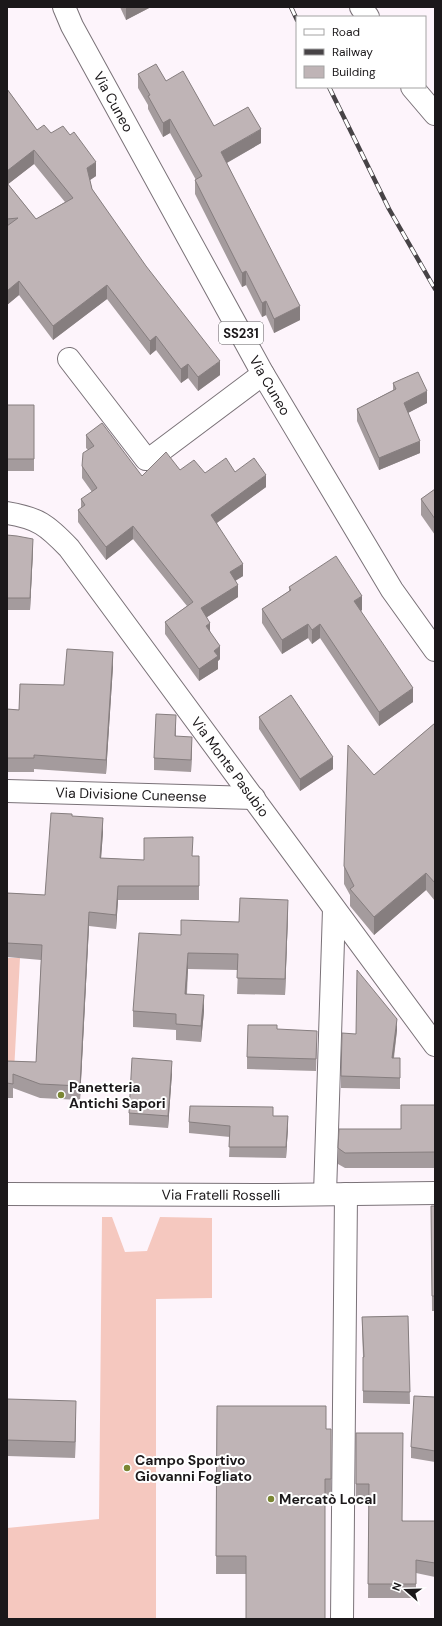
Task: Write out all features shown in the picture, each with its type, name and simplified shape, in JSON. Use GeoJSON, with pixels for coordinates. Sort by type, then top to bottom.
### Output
{"type":"FeatureCollection","features":[{"type":"Feature","properties":{"kind":"street","name":"Via Cuneo"},"geometry":{"type":"LineString","coordinates":[[64,7],[76,33],[263,374],[392,590],[435,650]]}},
{"type":"Feature","properties":{"kind":"street"},"geometry":{"type":"LineString","coordinates":[[362,7],[367,16]]}},
{"type":"Feature","properties":{"kind":"street"},"geometry":{"type":"LineString","coordinates":[[413,88],[435,114]]}},
{"type":"Feature","properties":{"kind":"street"},"geometry":{"type":"LineString","coordinates":[[69,359],[146,459],[151,458],[263,374]]}},
{"type":"Feature","properties":{"kind":"street","name":"Via Monte Pasubio"},"geometry":{"type":"LineString","coordinates":[[7,513],[27,516],[50,529],[69,548],[435,1045]]}},
{"type":"Feature","properties":{"kind":"street","name":"Via Divisione Cuneense"},"geometry":{"type":"LineString","coordinates":[[7,791],[254,798]]}},
{"type":"Feature","properties":{"kind":"street"},"geometry":{"type":"LineString","coordinates":[[334,909],[336,1194],[342,1619]]}},
{"type":"Feature","properties":{"kind":"street","name":"Via Fratelli Rosselli"},"geometry":{"type":"LineString","coordinates":[[7,1194],[336,1194],[435,1192]]}},
{"type":"Feature","properties":{"kind":"shaded area"},"geometry":{"type":"Polygon","coordinates":[[[7,958],[20,958],[14,1072],[7,1072],[7,958]]]}},
{"type":"Feature","properties":{"kind":"shaded area","name":"Campo Sportivo Giovanni Fogliato"},"geometry":{"type":"Polygon","coordinates":[[[102,1217],[112,1217],[125,1252],[147,1251],[160,1217],[212,1218],[212,1298],[156,1299],[156,1619],[7,1619],[7,1528],[99,1519],[102,1217]]]}},
{"type":"Feature","properties":{"kind":"building"},"geometry":{"type":"Polygon","coordinates":[[[156,64],[166,81],[183,71],[214,126],[248,107],[261,129],[221,152],[300,306],[274,319],[266,301],[262,303],[246,271],[242,273],[195,180],[202,176],[170,119],[163,123],[138,74],[156,64]]]}},
{"type":"Feature","properties":{"kind":"building"},"geometry":{"type":"Polygon","coordinates":[[[7,89],[37,130],[44,125],[51,133],[63,126],[70,135],[74,132],[96,162],[87,168],[92,189],[146,266],[220,361],[198,377],[188,364],[181,369],[156,336],[150,341],[107,285],[53,326],[19,281],[7,291],[7,226],[18,218],[7,219],[7,183],[36,219],[73,198],[34,150],[7,171],[7,89]]]}},
{"type":"Feature","properties":{"kind":"building"},"geometry":{"type":"Polygon","coordinates":[[[418,372],[427,391],[404,403],[420,441],[379,458],[357,409],[396,389],[393,383],[418,372]]]}},
{"type":"Feature","properties":{"kind":"building"},"geometry":{"type":"Polygon","coordinates":[[[7,405],[34,405],[34,459],[7,459],[7,405]]]}},
{"type":"Feature","properties":{"kind":"building"},"geometry":{"type":"Polygon","coordinates":[[[102,423],[142,476],[166,452],[180,470],[194,460],[205,473],[226,458],[235,472],[254,458],[266,475],[211,515],[243,564],[230,572],[238,585],[201,608],[210,623],[206,626],[220,646],[214,651],[218,656],[199,669],[165,622],[193,602],[133,526],[106,547],[78,510],[85,505],[81,499],[97,488],[82,466],[83,453],[94,446],[86,435],[102,423]]]}},
{"type":"Feature","properties":{"kind":"building"},"geometry":{"type":"Polygon","coordinates":[[[435,489],[435,519],[421,499],[435,489]]]}},
{"type":"Feature","properties":{"kind":"building"},"geometry":{"type":"Polygon","coordinates":[[[7,535],[33,539],[30,598],[7,598],[7,535]]]}},
{"type":"Feature","properties":{"kind":"building"},"geometry":{"type":"Polygon","coordinates":[[[336,556],[362,596],[354,601],[413,688],[379,712],[320,624],[312,630],[308,624],[282,640],[262,609],[291,590],[289,587],[336,556]]]}},
{"type":"Feature","properties":{"kind":"building"},"geometry":{"type":"Polygon","coordinates":[[[67,649],[113,652],[106,760],[34,755],[34,758],[7,758],[7,709],[19,710],[20,684],[64,685],[67,649]]]}},
{"type":"Feature","properties":{"kind":"building"},"geometry":{"type":"Polygon","coordinates":[[[291,695],[333,757],[300,779],[259,717],[291,695]]]}},
{"type":"Feature","properties":{"kind":"building"},"geometry":{"type":"Polygon","coordinates":[[[156,714],[176,715],[175,736],[192,737],[191,760],[154,758],[156,714]]]}},
{"type":"Feature","properties":{"kind":"building"},"geometry":{"type":"Polygon","coordinates":[[[435,723],[435,883],[426,873],[374,917],[350,889],[354,886],[344,866],[348,745],[374,775],[435,723]]]}},
{"type":"Feature","properties":{"kind":"building"},"geometry":{"type":"Polygon","coordinates":[[[51,813],[103,818],[100,858],[144,860],[144,838],[193,837],[192,856],[199,856],[199,886],[118,886],[116,915],[89,912],[80,1086],[40,1084],[13,1074],[13,1084],[7,1083],[7,1061],[36,1062],[42,945],[7,943],[7,893],[45,895],[51,813]]]}},
{"type":"Feature","properties":{"kind":"building"},"geometry":{"type":"Polygon","coordinates":[[[240,898],[288,900],[285,979],[237,978],[238,954],[188,953],[185,994],[204,995],[201,1026],[176,1024],[176,1014],[133,1011],[139,933],[181,935],[181,920],[239,922],[240,898]]]}},
{"type":"Feature","properties":{"kind":"building"},"geometry":{"type":"Polygon","coordinates":[[[357,970],[397,1019],[392,1058],[400,1058],[400,1078],[341,1076],[342,1033],[356,1034],[357,970]]]}},
{"type":"Feature","properties":{"kind":"building"},"geometry":{"type":"Polygon","coordinates":[[[248,1025],[277,1025],[277,1029],[317,1031],[316,1059],[247,1057],[248,1025]]]}},
{"type":"Feature","properties":{"kind":"building"},"geometry":{"type":"Polygon","coordinates":[[[132,1058],[172,1061],[168,1116],[129,1113],[132,1058]]]}},
{"type":"Feature","properties":{"kind":"building"},"geometry":{"type":"Polygon","coordinates":[[[401,1105],[435,1105],[435,1152],[345,1153],[338,1148],[339,1129],[401,1129],[401,1105]]]}},
{"type":"Feature","properties":{"kind":"building"},"geometry":{"type":"Polygon","coordinates":[[[190,1106],[273,1107],[273,1116],[288,1116],[286,1147],[229,1147],[230,1126],[189,1122],[190,1106]]]}},
{"type":"Feature","properties":{"kind":"building"},"geometry":{"type":"Polygon","coordinates":[[[431,1206],[435,1206],[435,1296],[432,1296],[431,1206]]]}},
{"type":"Feature","properties":{"kind":"building"},"geometry":{"type":"Polygon","coordinates":[[[408,1316],[410,1392],[363,1391],[364,1357],[362,1317],[408,1316]]]}},
{"type":"Feature","properties":{"kind":"building"},"geometry":{"type":"Polygon","coordinates":[[[414,1396],[435,1397],[435,1451],[411,1447],[414,1396]]]}},
{"type":"Feature","properties":{"kind":"building"},"geometry":{"type":"Polygon","coordinates":[[[7,1399],[76,1401],[75,1442],[7,1440],[7,1399]]]}},
{"type":"Feature","properties":{"kind":"building","name":"Mercatò Local"},"geometry":{"type":"Polygon","coordinates":[[[217,1406],[326,1406],[326,1429],[331,1429],[331,1479],[325,1479],[325,1619],[246,1619],[246,1556],[216,1556],[217,1406]]]}},
{"type":"Feature","properties":{"kind":"building"},"geometry":{"type":"Polygon","coordinates":[[[356,1433],[403,1433],[402,1521],[435,1521],[435,1563],[416,1560],[416,1584],[368,1584],[369,1484],[356,1484],[356,1433]]]}},
{"type":"Feature","properties":{"kind":"railway"},"geometry":{"type":"LineString","coordinates":[[291,7],[296,18]]}},
{"type":"Feature","properties":{"kind":"railway"},"geometry":{"type":"LineString","coordinates":[[329,88],[389,209],[435,289]]}},
{"type":"Feature","properties":{"kind":"place","name":"Panetteria Antichi Sapori"},"geometry":{"type":"Point","coordinates":[61,1095]}},
{"type":"Feature","properties":{"kind":"place","name":"Campo Sportivo Giovanni Fogliato"},"geometry":{"type":"Point","coordinates":[127,1468]}},
{"type":"Feature","properties":{"kind":"place","name":"Mercatò Local"},"geometry":{"type":"Point","coordinates":[271,1499]}}]}
